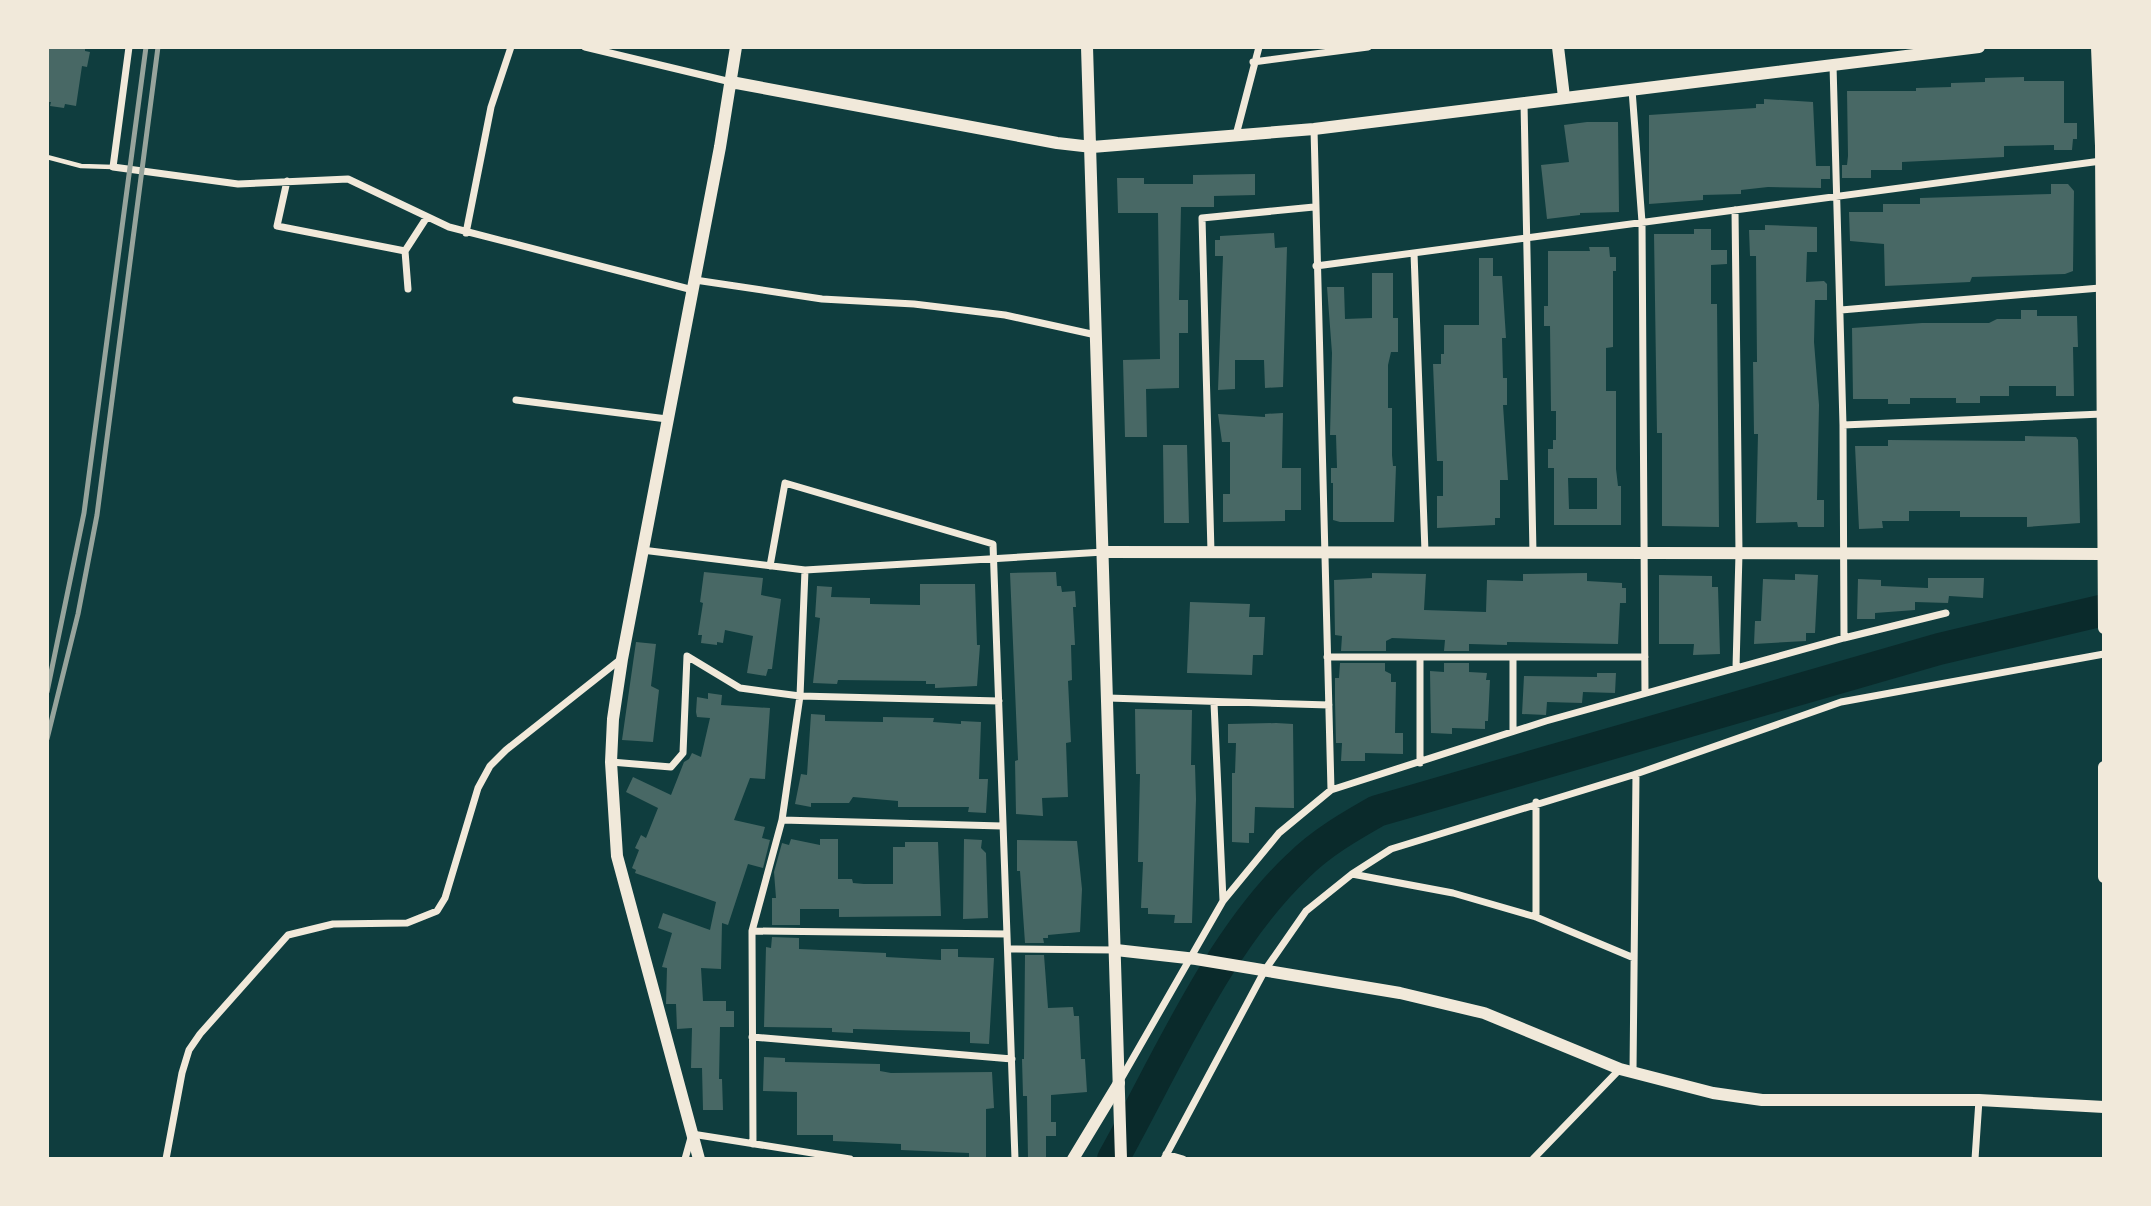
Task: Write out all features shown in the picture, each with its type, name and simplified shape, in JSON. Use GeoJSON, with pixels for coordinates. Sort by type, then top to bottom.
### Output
{"type":"FeatureCollection","features":[{"type":"Feature","properties":{"kind":"main road"},"geometry":{"type":"LineString","coordinates":[[699,1159],[617,856],[611,762],[613,719],[622,659],[694,285],[736,47]]}},
{"type":"Feature","properties":{"kind":"main road"},"geometry":{"type":"LineString","coordinates":[[1087,47],[1105,552],[1121,1159]]}},
{"type":"Feature","properties":{"kind":"main road"},"geometry":{"type":"LineString","coordinates":[[1558,47],[1564,97]]}},
{"type":"Feature","properties":{"kind":"main road"},"geometry":{"type":"LineString","coordinates":[[731,82],[1057,143],[1092,147],[1314,129],[1979,47]]}},
{"type":"Feature","properties":{"kind":"main road"},"geometry":{"type":"LineString","coordinates":[[2097,47],[2102,146],[2100,288],[2104,628]]}},
{"type":"Feature","properties":{"kind":"main road"},"geometry":{"type":"LineString","coordinates":[[1105,552],[2104,554]]}},
{"type":"Feature","properties":{"kind":"main road"},"geometry":{"type":"LineString","coordinates":[[2104,767],[2104,877]]}},
{"type":"Feature","properties":{"kind":"main road"},"geometry":{"type":"LineString","coordinates":[[1116,950],[1265,970],[1399,993],[1485,1013],[1626,1070],[1713,1093],[1762,1100],[1979,1100],[2104,1107]]}},
{"type":"Feature","properties":{"kind":"main road"},"geometry":{"type":"LineString","coordinates":[[1073,1159],[1119,1083]]}},
{"type":"Feature","properties":{"kind":"street"},"geometry":{"type":"LineString","coordinates":[[129,47],[113,167],[219,183],[348,179],[467,233],[694,285],[822,299],[914,304],[1005,315],[1096,335]]}},
{"type":"Feature","properties":{"kind":"street"},"geometry":{"type":"LineString","coordinates":[[467,233],[491,107],[511,47]]}},
{"type":"Feature","properties":{"kind":"street"},"geometry":{"type":"LineString","coordinates":[[585,47],[731,82]]}},
{"type":"Feature","properties":{"kind":"street"},"geometry":{"type":"LineString","coordinates":[[1236,135],[1259,47]]}},
{"type":"Feature","properties":{"kind":"street"},"geometry":{"type":"LineString","coordinates":[[1253,62],[1367,47]]}},
{"type":"Feature","properties":{"kind":"street"},"geometry":{"type":"LineString","coordinates":[[1833,65],[1841,310],[1844,638]]}},
{"type":"Feature","properties":{"kind":"street"},"geometry":{"type":"LineString","coordinates":[[1632,89],[1642,222],[1645,693]]}},
{"type":"Feature","properties":{"kind":"street"},"geometry":{"type":"LineString","coordinates":[[1524,102],[1533,553]]}},
{"type":"Feature","properties":{"kind":"street"},"geometry":{"type":"LineString","coordinates":[[1314,129],[1331,790]]}},
{"type":"Feature","properties":{"kind":"street"},"geometry":{"type":"LineString","coordinates":[[1316,266],[2101,161]]}},
{"type":"Feature","properties":{"kind":"street"},"geometry":{"type":"LineString","coordinates":[[288,181],[277,226],[405,251]]}},
{"type":"Feature","properties":{"kind":"street"},"geometry":{"type":"LineString","coordinates":[[1211,552],[1202,218],[1314,207]]}},
{"type":"Feature","properties":{"kind":"street"},"geometry":{"type":"LineString","coordinates":[[1735,210],[1740,553],[1736,668]]}},
{"type":"Feature","properties":{"kind":"street"},"geometry":{"type":"LineString","coordinates":[[408,289],[405,251],[427,217]]}},
{"type":"Feature","properties":{"kind":"street"},"geometry":{"type":"LineString","coordinates":[[1414,253],[1425,552]]}},
{"type":"Feature","properties":{"kind":"street"},"geometry":{"type":"LineString","coordinates":[[1841,310],[2100,288]]}},
{"type":"Feature","properties":{"kind":"street"},"geometry":{"type":"LineString","coordinates":[[516,400],[667,419]]}},
{"type":"Feature","properties":{"kind":"street"},"geometry":{"type":"LineString","coordinates":[[1843,425],[2102,414]]}},
{"type":"Feature","properties":{"kind":"street"},"geometry":{"type":"LineString","coordinates":[[770,566],[785,483],[993,544],[1015,1159]]}},
{"type":"Feature","properties":{"kind":"street"},"geometry":{"type":"LineString","coordinates":[[642,550],[805,569],[1105,552]]}},
{"type":"Feature","properties":{"kind":"street"},"geometry":{"type":"LineString","coordinates":[[753,1144],[752,931],[782,820],[800,696],[805,569]]}},
{"type":"Feature","properties":{"kind":"street"},"geometry":{"type":"LineString","coordinates":[[1119,1083],[1223,901],[1279,833],[1331,790],[1513,731],[1645,693],[1946,613]]}},
{"type":"Feature","properties":{"kind":"street"},"geometry":{"type":"LineString","coordinates":[[1183,1159],[1165,1156],[1265,970],[1306,911],[1352,874],[1391,849],[1536,802],[1636,774],[1841,702],[2104,654]]}},
{"type":"Feature","properties":{"kind":"street"},"geometry":{"type":"LineString","coordinates":[[611,762],[671,766],[683,753],[687,656],[740,688],[800,696],[999,701]]}},
{"type":"Feature","properties":{"kind":"street"},"geometry":{"type":"LineString","coordinates":[[1327,657],[1645,657]]}},
{"type":"Feature","properties":{"kind":"street"},"geometry":{"type":"LineString","coordinates":[[1420,657],[1420,763]]}},
{"type":"Feature","properties":{"kind":"street"},"geometry":{"type":"LineString","coordinates":[[1513,657],[1513,731]]}},
{"type":"Feature","properties":{"kind":"street"},"geometry":{"type":"LineString","coordinates":[[166,1159],[189,1050],[278,942],[301,930],[352,923],[407,923],[424,919],[437,911],[445,898],[470,808],[490,766],[506,750],[622,659]]}},
{"type":"Feature","properties":{"kind":"street"},"geometry":{"type":"LineString","coordinates":[[1108,698],[1329,705]]}},
{"type":"Feature","properties":{"kind":"street"},"geometry":{"type":"LineString","coordinates":[[1214,703],[1223,901]]}},
{"type":"Feature","properties":{"kind":"street"},"geometry":{"type":"LineString","coordinates":[[1533,1159],[1626,1070],[1634,958],[1636,774]]}},
{"type":"Feature","properties":{"kind":"street"},"geometry":{"type":"LineString","coordinates":[[1536,802],[1536,917]]}},
{"type":"Feature","properties":{"kind":"street"},"geometry":{"type":"LineString","coordinates":[[782,820],[1002,826]]}},
{"type":"Feature","properties":{"kind":"street"},"geometry":{"type":"LineString","coordinates":[[1352,874],[1453,893],[1536,917],[1634,958]]}},
{"type":"Feature","properties":{"kind":"street"},"geometry":{"type":"LineString","coordinates":[[752,931],[1007,934]]}},
{"type":"Feature","properties":{"kind":"street"},"geometry":{"type":"LineString","coordinates":[[1008,949],[1116,950]]}},
{"type":"Feature","properties":{"kind":"street"},"geometry":{"type":"LineString","coordinates":[[752,1037],[1012,1059]]}},
{"type":"Feature","properties":{"kind":"street"},"geometry":{"type":"LineString","coordinates":[[1975,1159],[1979,1100]]}},
{"type":"Feature","properties":{"kind":"street"},"geometry":{"type":"LineString","coordinates":[[685,1159],[692,1133],[850,1159]]}},
{"type":"Feature","properties":{"kind":"lane"},"geometry":{"type":"LineString","coordinates":[[47,157],[81,166],[113,167]]}},
{"type":"Feature","properties":{"kind":"building"},"geometry":{"type":"Polygon","coordinates":[[[47,47],[85,47],[85,51],[90,52],[87,67],[82,66],[76,106],[65,104],[64,108],[50,106],[51,102],[47,102],[47,47]]]}},
{"type":"Feature","properties":{"kind":"building"},"geometry":{"type":"Polygon","coordinates":[[[2024,77],[2024,81],[2064,81],[2064,123],[2077,123],[2077,139],[2073,139],[2072,150],[2054,150],[2054,145],[2004,146],[2004,157],[1902,162],[1902,170],[1871,170],[1871,178],[1842,178],[1842,165],[1847,165],[1848,156],[1847,91],[1916,91],[1916,88],[1951,87],[1951,83],[1985,82],[1985,78],[2024,77]]]}},
{"type":"Feature","properties":{"kind":"building"},"geometry":{"type":"Polygon","coordinates":[[[1764,99],[1813,102],[1816,166],[1830,166],[1830,179],[1821,179],[1821,188],[1768,187],[1741,190],[1741,194],[1703,195],[1703,200],[1649,204],[1649,115],[1756,108],[1756,104],[1764,104],[1764,99]]]}},
{"type":"Feature","properties":{"kind":"building"},"geometry":{"type":"Polygon","coordinates":[[[1618,122],[1619,212],[1580,213],[1547,219],[1541,165],[1569,162],[1564,125],[1618,122]]]}},
{"type":"Feature","properties":{"kind":"building"},"geometry":{"type":"Polygon","coordinates":[[[1255,174],[1255,195],[1214,196],[1214,207],[1181,207],[1179,300],[1188,300],[1188,333],[1179,333],[1179,388],[1146,389],[1147,437],[1125,437],[1123,360],[1160,359],[1158,213],[1118,213],[1117,178],[1144,178],[1144,184],[1193,184],[1193,175],[1255,174]]]}},
{"type":"Feature","properties":{"kind":"building"},"geometry":{"type":"Polygon","coordinates":[[[2051,184],[2068,184],[2074,191],[2073,271],[2065,274],[1972,277],[1970,282],[1885,286],[1884,244],[1850,241],[1849,212],[1883,212],[1883,204],[1920,204],[1920,198],[2051,194],[2051,184]]]}},
{"type":"Feature","properties":{"kind":"building"},"geometry":{"type":"Polygon","coordinates":[[[1765,225],[1817,227],[1817,252],[1807,252],[1806,282],[1824,281],[1827,284],[1827,300],[1815,300],[1814,342],[1819,405],[1817,500],[1824,500],[1824,527],[1798,527],[1797,522],[1756,523],[1758,434],[1754,434],[1753,362],[1757,362],[1756,256],[1750,256],[1749,230],[1765,230],[1765,225]]]}},
{"type":"Feature","properties":{"kind":"building"},"geometry":{"type":"Polygon","coordinates":[[[1694,229],[1711,229],[1711,250],[1727,250],[1727,264],[1711,265],[1711,304],[1717,304],[1719,527],[1662,526],[1662,433],[1657,433],[1654,234],[1694,234],[1694,229]]]}},
{"type":"Feature","properties":{"kind":"building"},"geometry":{"type":"Polygon","coordinates":[[[1274,233],[1275,248],[1287,247],[1283,387],[1265,388],[1264,360],[1235,360],[1235,389],[1218,390],[1223,256],[1215,256],[1215,240],[1220,240],[1220,236],[1274,233]]]}},
{"type":"Feature","properties":{"kind":"building"},"geometry":{"type":"Polygon","coordinates":[[[1589,247],[1609,247],[1610,257],[1616,257],[1616,271],[1613,271],[1613,347],[1606,348],[1606,391],[1616,391],[1616,469],[1618,486],[1621,486],[1621,525],[1554,525],[1554,468],[1548,468],[1548,449],[1553,449],[1553,440],[1556,440],[1556,411],[1551,411],[1550,326],[1544,326],[1544,306],[1548,306],[1548,251],[1590,251],[1589,247]],[[1568,478],[1569,509],[1597,509],[1597,478],[1568,478]]]}},
{"type":"Feature","properties":{"kind":"building"},"geometry":{"type":"Polygon","coordinates":[[[1479,258],[1493,258],[1493,276],[1502,276],[1506,338],[1502,338],[1503,378],[1507,378],[1507,405],[1503,405],[1508,480],[1500,480],[1500,518],[1495,518],[1495,525],[1437,528],[1437,496],[1443,496],[1443,461],[1437,461],[1433,364],[1441,364],[1441,354],[1444,354],[1444,325],[1479,325],[1479,258]]]}},
{"type":"Feature","properties":{"kind":"building"},"geometry":{"type":"Polygon","coordinates":[[[1372,273],[1393,273],[1393,318],[1398,318],[1398,352],[1391,352],[1388,365],[1388,408],[1392,408],[1392,455],[1393,466],[1396,466],[1394,522],[1340,522],[1333,520],[1331,468],[1337,468],[1336,435],[1330,435],[1332,353],[1327,287],[1344,287],[1345,319],[1372,318],[1372,273]]]}},
{"type":"Feature","properties":{"kind":"building"},"geometry":{"type":"Polygon","coordinates":[[[2021,310],[2037,310],[2037,316],[2077,316],[2078,347],[2073,347],[2074,396],[2056,396],[2056,386],[2009,386],[2009,396],[1980,396],[1980,403],[1956,403],[1956,398],[1910,398],[1910,404],[1888,404],[1888,399],[1853,399],[1852,328],[1922,323],[1989,323],[1997,319],[2021,319],[2021,310]]]}},
{"type":"Feature","properties":{"kind":"building"},"geometry":{"type":"Polygon","coordinates":[[[1283,413],[1282,468],[1301,468],[1301,510],[1285,510],[1285,521],[1223,522],[1223,494],[1230,494],[1230,442],[1222,442],[1218,414],[1265,417],[1265,414],[1283,413]]]}},
{"type":"Feature","properties":{"kind":"building"},"geometry":{"type":"Polygon","coordinates":[[[2025,436],[2076,437],[2078,440],[2080,523],[2027,527],[2027,517],[1960,517],[1960,511],[1909,511],[1909,521],[1882,521],[1883,528],[1859,529],[1855,446],[1888,446],[1888,440],[2025,441],[2025,436]]]}},
{"type":"Feature","properties":{"kind":"building"},"geometry":{"type":"Polygon","coordinates":[[[1163,445],[1187,445],[1189,523],[1164,523],[1163,445]]]}},
{"type":"Feature","properties":{"kind":"building"},"geometry":{"type":"Polygon","coordinates":[[[704,572],[763,578],[761,595],[781,599],[772,669],[768,669],[766,676],[747,673],[753,636],[725,630],[723,643],[701,643],[702,635],[698,635],[704,572]]]}},
{"type":"Feature","properties":{"kind":"building"},"geometry":{"type":"Polygon","coordinates":[[[1056,572],[1057,586],[1061,586],[1062,592],[1075,591],[1076,607],[1073,607],[1075,645],[1071,645],[1072,680],[1068,681],[1071,742],[1066,743],[1068,797],[1042,798],[1043,816],[1016,814],[1015,761],[1018,760],[1010,573],[1056,572]]]}},
{"type":"Feature","properties":{"kind":"building"},"geometry":{"type":"Polygon","coordinates":[[[1372,573],[1426,574],[1424,610],[1486,612],[1487,580],[1523,581],[1523,574],[1587,573],[1587,581],[1622,583],[1622,588],[1626,588],[1626,603],[1620,603],[1618,644],[1507,642],[1507,645],[1469,644],[1469,651],[1444,651],[1445,640],[1392,638],[1386,641],[1386,651],[1341,651],[1342,636],[1335,635],[1334,580],[1372,578],[1372,573]]]}},
{"type":"Feature","properties":{"kind":"building"},"geometry":{"type":"Polygon","coordinates":[[[1795,574],[1818,575],[1815,633],[1806,633],[1806,641],[1754,644],[1755,621],[1761,621],[1763,579],[1795,580],[1795,574]]]}},
{"type":"Feature","properties":{"kind":"building"},"geometry":{"type":"Polygon","coordinates":[[[1659,575],[1712,576],[1712,587],[1718,587],[1720,654],[1693,655],[1694,644],[1659,644],[1659,575]]]}},
{"type":"Feature","properties":{"kind":"building"},"geometry":{"type":"Polygon","coordinates":[[[1928,578],[1984,578],[1983,598],[1949,596],[1948,603],[1915,602],[1915,610],[1875,613],[1875,619],[1857,619],[1858,579],[1881,580],[1881,586],[1928,588],[1928,578]]]}},
{"type":"Feature","properties":{"kind":"building"},"geometry":{"type":"Polygon","coordinates":[[[920,584],[975,584],[977,645],[980,645],[977,686],[935,688],[935,684],[926,684],[926,681],[838,680],[837,684],[813,683],[820,618],[815,617],[817,586],[832,587],[831,597],[870,598],[870,604],[920,605],[920,584]]]}},
{"type":"Feature","properties":{"kind":"building"},"geometry":{"type":"Polygon","coordinates":[[[1190,602],[1250,604],[1249,617],[1265,617],[1263,655],[1253,655],[1252,675],[1187,673],[1190,602]]]}},
{"type":"Feature","properties":{"kind":"building"},"geometry":{"type":"Polygon","coordinates":[[[636,642],[656,644],[651,686],[659,690],[653,742],[622,740],[636,642]]]}},
{"type":"Feature","properties":{"kind":"building"},"geometry":{"type":"Polygon","coordinates":[[[1340,663],[1385,663],[1385,671],[1391,674],[1391,682],[1396,682],[1395,733],[1403,733],[1403,754],[1365,753],[1365,761],[1341,761],[1342,743],[1336,743],[1335,701],[1335,678],[1339,678],[1340,663]]]}},
{"type":"Feature","properties":{"kind":"building"},"geometry":{"type":"Polygon","coordinates":[[[1444,663],[1469,663],[1469,672],[1487,673],[1486,680],[1490,680],[1488,721],[1485,721],[1485,729],[1452,728],[1452,734],[1431,733],[1430,671],[1444,672],[1444,663]]]}},
{"type":"Feature","properties":{"kind":"building"},"geometry":{"type":"Polygon","coordinates":[[[1597,673],[1616,673],[1615,693],[1583,692],[1582,703],[1547,702],[1546,715],[1522,714],[1524,676],[1597,677],[1597,673]]]}},
{"type":"Feature","properties":{"kind":"building"},"geometry":{"type":"Polygon","coordinates":[[[708,693],[722,695],[721,705],[770,708],[765,779],[750,778],[734,820],[765,827],[762,838],[770,840],[763,868],[748,864],[728,925],[722,923],[721,969],[701,968],[703,1001],[726,1001],[726,1011],[734,1011],[734,1027],[720,1027],[719,1079],[722,1079],[723,1110],[703,1110],[702,1068],[691,1068],[692,1028],[677,1029],[676,1004],[666,1004],[667,968],[662,967],[672,933],[658,928],[663,913],[710,930],[716,902],[635,873],[636,870],[632,868],[639,850],[635,848],[641,835],[646,838],[658,808],[626,792],[633,777],[671,795],[684,762],[692,753],[701,757],[710,718],[697,717],[697,697],[708,699],[708,693]]]}},
{"type":"Feature","properties":{"kind":"building"},"geometry":{"type":"Polygon","coordinates":[[[1135,709],[1192,710],[1191,765],[1195,765],[1196,799],[1192,923],[1174,923],[1175,915],[1148,914],[1148,908],[1141,908],[1143,862],[1138,862],[1140,774],[1136,774],[1135,709]]]}},
{"type":"Feature","properties":{"kind":"building"},"geometry":{"type":"Polygon","coordinates":[[[811,714],[825,715],[825,721],[883,722],[883,717],[934,718],[933,722],[961,724],[961,721],[981,722],[979,779],[988,779],[986,813],[968,812],[969,807],[898,807],[898,801],[853,797],[849,803],[811,803],[811,807],[795,804],[801,774],[807,775],[811,714]]]}},
{"type":"Feature","properties":{"kind":"building"},"geometry":{"type":"Polygon","coordinates":[[[1228,724],[1293,724],[1294,808],[1255,807],[1254,833],[1249,833],[1249,843],[1232,842],[1232,773],[1235,773],[1236,743],[1228,743],[1228,724]]]}},
{"type":"Feature","properties":{"kind":"building"},"geometry":{"type":"Polygon","coordinates":[[[791,839],[820,845],[820,839],[838,839],[838,879],[852,879],[853,883],[864,884],[893,884],[893,847],[905,847],[905,842],[938,842],[941,916],[839,917],[839,909],[800,909],[800,925],[772,925],[772,898],[776,898],[774,872],[782,843],[789,845],[791,839]]]}},
{"type":"Feature","properties":{"kind":"building"},"geometry":{"type":"Polygon","coordinates":[[[964,839],[982,840],[981,848],[986,853],[988,918],[963,919],[964,839]]]}},
{"type":"Feature","properties":{"kind":"building"},"geometry":{"type":"Polygon","coordinates":[[[1017,840],[1077,841],[1082,889],[1080,932],[1048,935],[1048,938],[1043,938],[1044,943],[1025,943],[1020,871],[1017,871],[1017,840]]]}},
{"type":"Feature","properties":{"kind":"building"},"geometry":{"type":"Polygon","coordinates":[[[772,937],[799,938],[799,949],[886,953],[886,957],[941,960],[941,949],[958,949],[958,957],[994,958],[989,1044],[970,1043],[970,1032],[853,1029],[853,1033],[832,1032],[832,1028],[764,1027],[766,947],[771,948],[772,937]]]}},
{"type":"Feature","properties":{"kind":"building"},"geometry":{"type":"Polygon","coordinates":[[[1025,955],[1044,955],[1048,1008],[1073,1007],[1074,1016],[1079,1016],[1081,1059],[1085,1059],[1087,1092],[1051,1095],[1051,1122],[1056,1122],[1056,1136],[1046,1136],[1046,1159],[1028,1159],[1027,1096],[1023,1096],[1022,1059],[1025,955]]]}},
{"type":"Feature","properties":{"kind":"building"},"geometry":{"type":"Polygon","coordinates":[[[764,1057],[785,1058],[785,1062],[880,1064],[880,1071],[891,1073],[992,1072],[994,1108],[986,1109],[986,1159],[969,1159],[969,1153],[901,1150],[901,1144],[833,1141],[833,1135],[797,1135],[797,1092],[763,1091],[764,1057]]]}},
{"type":"Feature","properties":{"kind":"waterway"},"geometry":{"type":"LineString","coordinates":[[1113,1159],[1196,1005],[1243,930],[1270,896],[1316,850],[1377,811],[1939,649],[2104,610]]}},
{"type":"Feature","properties":{"kind":"railway"},"geometry":{"type":"LineString","coordinates":[[47,692],[84,513],[146,47]]}},
{"type":"Feature","properties":{"kind":"railway"},"geometry":{"type":"LineString","coordinates":[[47,739],[78,614],[97,515],[158,47]]}}]}
